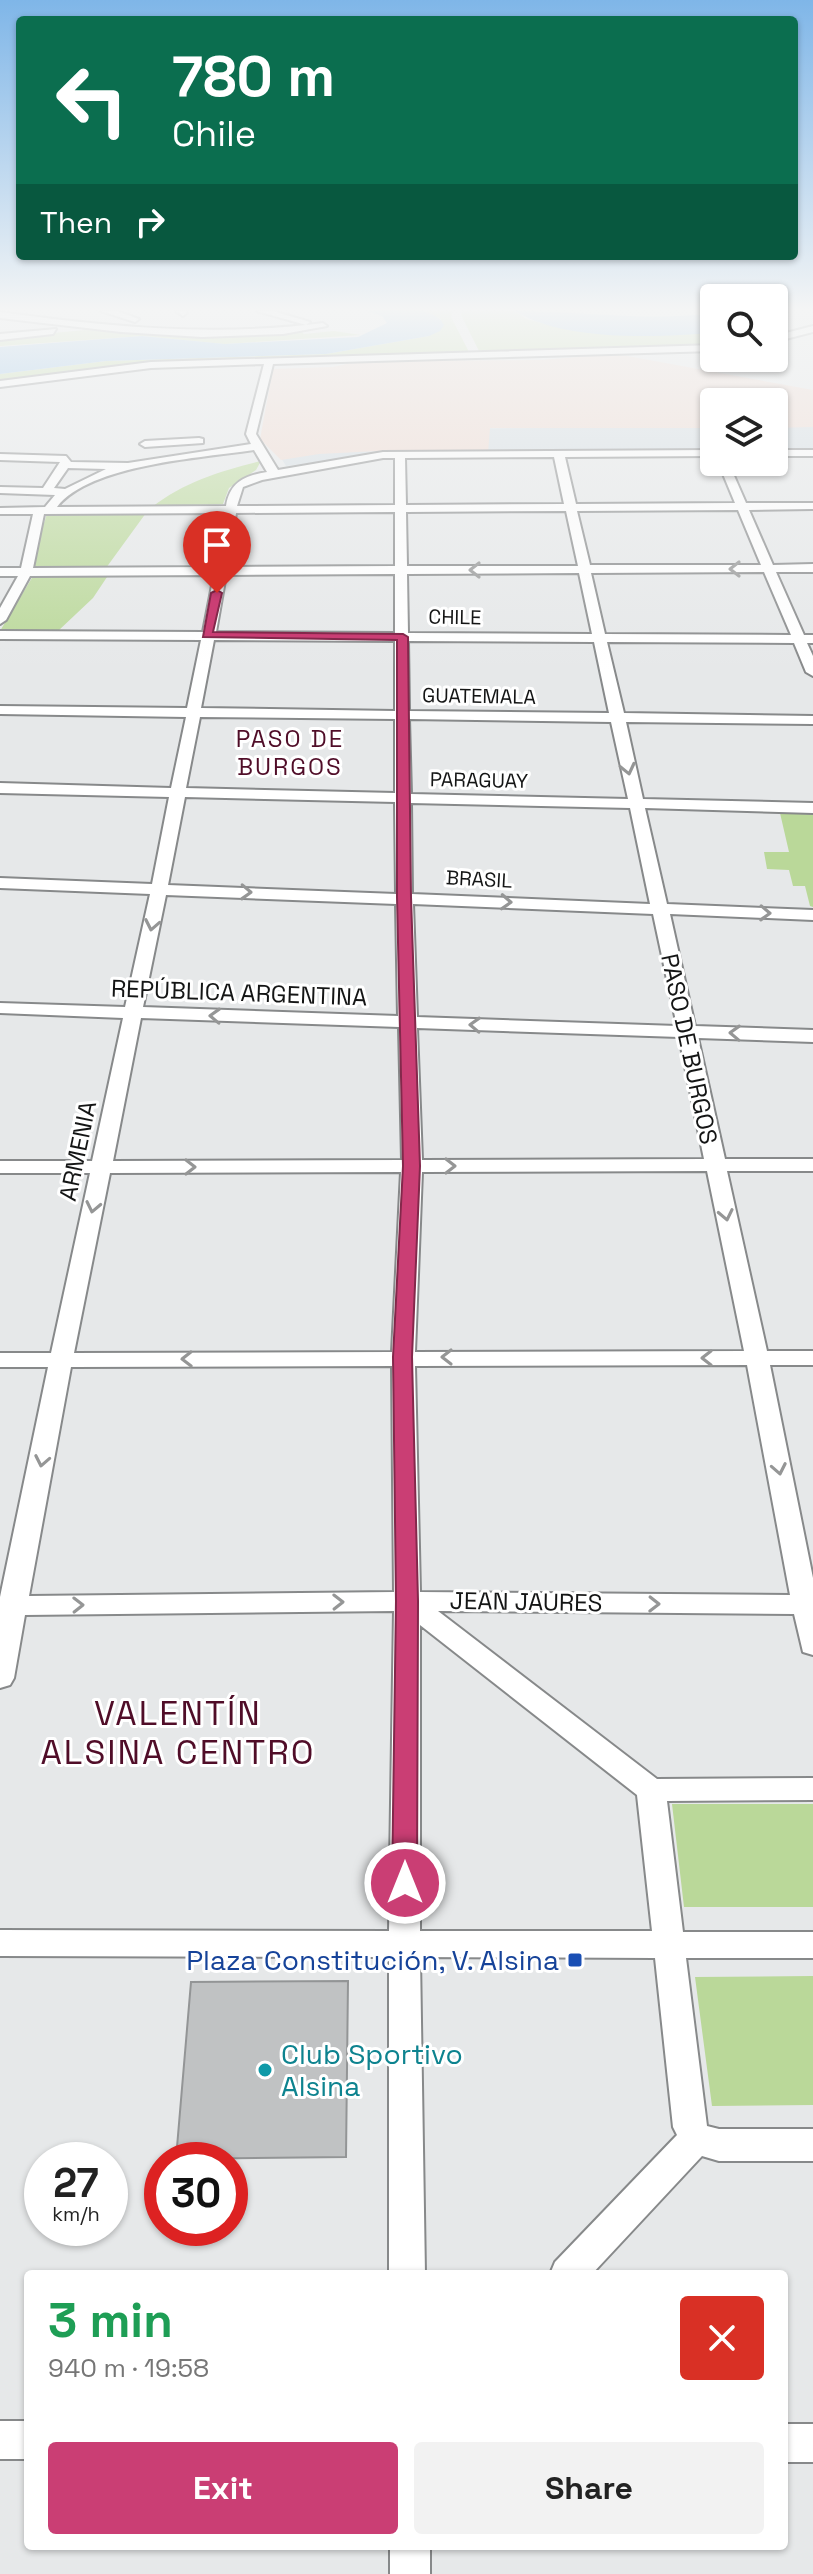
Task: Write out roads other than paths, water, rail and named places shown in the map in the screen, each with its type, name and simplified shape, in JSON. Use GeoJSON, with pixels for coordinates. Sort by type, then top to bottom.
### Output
{"type":"FeatureCollection","features":[{"type":"Feature","properties":{"kind":"street"},"geometry":{"type":"LineString","coordinates":[[257,431],[255,442],[276,474]]}},
{"type":"Feature","properties":{"kind":"street"},"geometry":{"type":"LineString","coordinates":[[145,444],[255,442]]}},
{"type":"Feature","properties":{"kind":"street"},"geometry":{"type":"LineString","coordinates":[[65,465],[118,467],[255,442]]}},
{"type":"Feature","properties":{"kind":"street"},"geometry":{"type":"LineString","coordinates":[[232,510],[233,493],[239,485],[276,474],[376,456],[700,453]]}},
{"type":"Feature","properties":{"kind":"street"},"geometry":{"type":"LineString","coordinates":[[788,453],[813,453]]}},
{"type":"Feature","properties":{"kind":"street","name":"PASO DE BURGOS"},"geometry":{"type":"LineString","coordinates":[[559,454],[757,1358],[809,1605],[813,1645]]}},
{"type":"Feature","properties":{"kind":"street"},"geometry":{"type":"LineString","coordinates":[[400,455],[404,897],[412,1166],[403,1357],[407,1601],[404,1945],[407,2270]]}},
{"type":"Feature","properties":{"kind":"street"},"geometry":{"type":"LineString","coordinates":[[0,457],[66,459],[46,491]]}},
{"type":"Feature","properties":{"kind":"street"},"geometry":{"type":"LineString","coordinates":[[0,620],[26,572],[44,510],[67,492],[118,467]]}},
{"type":"Feature","properties":{"kind":"street"},"geometry":{"type":"LineString","coordinates":[[729,476],[767,568],[806,639],[813,672]]}},
{"type":"Feature","properties":{"kind":"street"},"geometry":{"type":"LineString","coordinates":[[0,490],[67,492]]}},
{"type":"Feature","properties":{"kind":"street"},"geometry":{"type":"LineString","coordinates":[[0,511],[813,506]]}},
{"type":"Feature","properties":{"kind":"street","name":"ARMENIA"},"geometry":{"type":"LineString","coordinates":[[0,1678],[7,1606],[134,1013],[232,510]]}},
{"type":"Feature","properties":{"kind":"street"},"geometry":{"type":"LineString","coordinates":[[0,572],[813,568]]}},
{"type":"Feature","properties":{"kind":"street","name":"CHILE"},"geometry":{"type":"LineString","coordinates":[[0,635],[806,639]]}},
{"type":"Feature","properties":{"kind":"street","name":"GUATEMALA"},"geometry":{"type":"LineString","coordinates":[[0,710],[813,720]]}},
{"type":"Feature","properties":{"kind":"street","name":"PARAGUAY"},"geometry":{"type":"LineString","coordinates":[[0,788],[813,808]]}},
{"type":"Feature","properties":{"kind":"street","name":"BRASIL"},"geometry":{"type":"LineString","coordinates":[[0,883],[813,915]]}},
{"type":"Feature","properties":{"kind":"street","name":"REPÚBLICA ARGENTINA"},"geometry":{"type":"LineString","coordinates":[[0,1008],[813,1036]]}},
{"type":"Feature","properties":{"kind":"street"},"geometry":{"type":"LineString","coordinates":[[0,1167],[813,1165]]}},
{"type":"Feature","properties":{"kind":"street"},"geometry":{"type":"LineString","coordinates":[[0,1360],[813,1358]]}},
{"type":"Feature","properties":{"kind":"street"},"geometry":{"type":"LineString","coordinates":[[407,1601],[651,1790],[813,1789]]}},
{"type":"Feature","properties":{"kind":"street","name":"JEAN JAURES"},"geometry":{"type":"LineString","coordinates":[[7,1606],[407,1601],[809,1605]]}},
{"type":"Feature","properties":{"kind":"street"},"geometry":{"type":"LineString","coordinates":[[651,1790],[690,2127],[696,2139],[719,2145],[813,2145]]}},
{"type":"Feature","properties":{"kind":"street"},"geometry":{"type":"LineString","coordinates":[[0,1943],[813,1945]]}},
{"type":"Feature","properties":{"kind":"street"},"geometry":{"type":"LineString","coordinates":[[572,2270],[696,2139]]}},
{"type":"Feature","properties":{"kind":"street"},"geometry":{"type":"LineString","coordinates":[[0,2440],[24,2440]]}},
{"type":"Feature","properties":{"kind":"street"},"geometry":{"type":"LineString","coordinates":[[788,2443],[813,2443]]}},
{"type":"Feature","properties":{"kind":"street"},"geometry":{"type":"LineString","coordinates":[[410,2550],[410,2574]]}},
{"type":"Feature","properties":{"kind":"place","name":"Plaza Constitución, V. Alsina"},"geometry":{"type":"Point","coordinates":[575,1960]}},
{"type":"Feature","properties":{"kind":"place","name":"Club Sportivo Alsina"},"geometry":{"type":"Point","coordinates":[265,2070]}},
{"type":"Feature","properties":{"kind":"district","name":"PASO DE BURGOS"},"geometry":{"type":"Point","coordinates":[290,753]}},
{"type":"Feature","properties":{"kind":"district","name":"VALENTÍN ALSINA CENTRO"},"geometry":{"type":"Point","coordinates":[178,1732]}}]}
